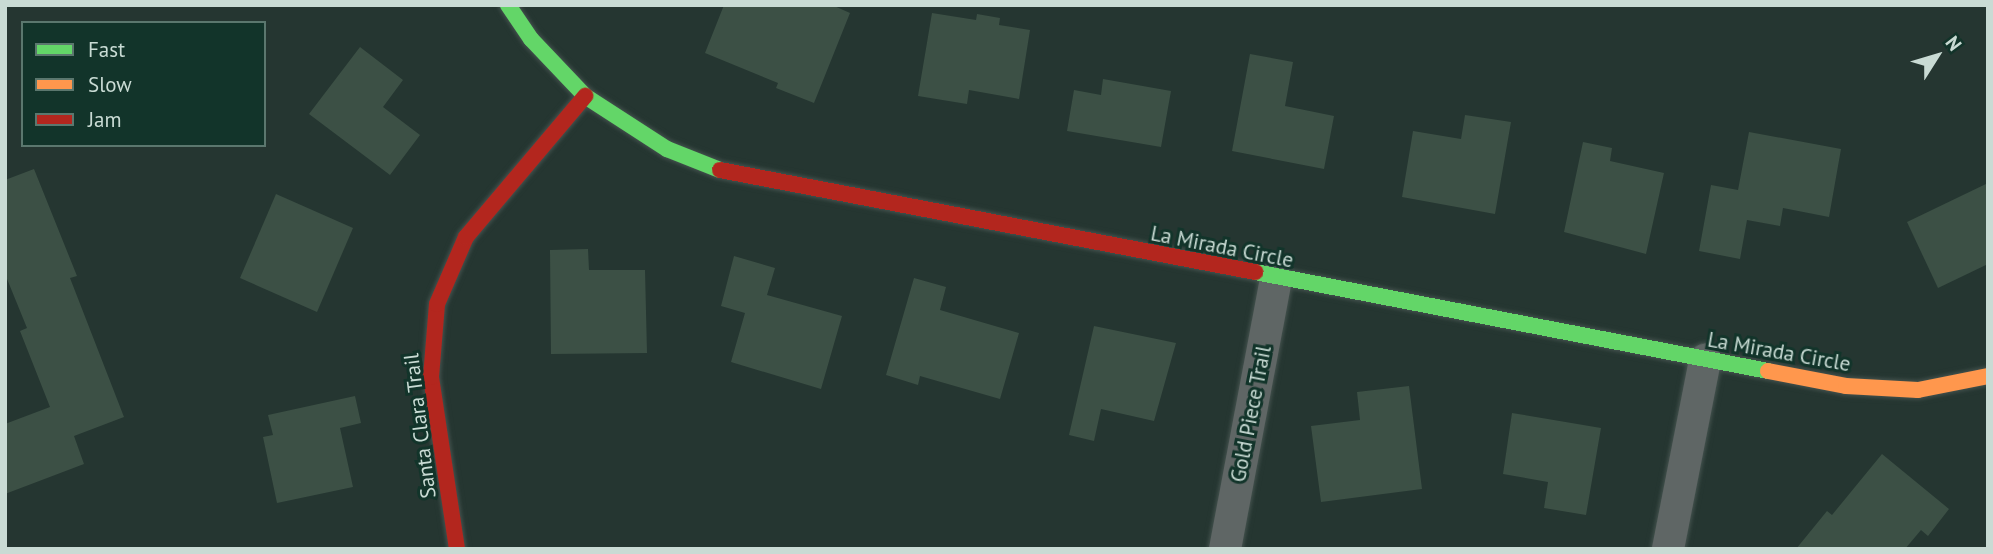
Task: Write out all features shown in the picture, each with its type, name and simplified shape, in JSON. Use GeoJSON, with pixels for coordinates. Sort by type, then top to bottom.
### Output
{"type":"FeatureCollection","features":[{"type":"Feature","properties":{"kind":"street","name":"La Mirada Circle"},"geometry":{"type":"LineString","coordinates":[[508,5],[531,39],[585,96],[667,149],[716,169],[1846,386],[1894,390],[1988,376]]}},
{"type":"Feature","properties":{"kind":"street","name":"Santa Clara Trail"},"geometry":{"type":"LineString","coordinates":[[457,549],[431,377],[437,304],[466,237],[585,96]]}},
{"type":"Feature","properties":{"kind":"street","name":"Gold Piece Trail"},"geometry":{"type":"LineString","coordinates":[[1225,549],[1276,278]]}},
{"type":"Feature","properties":{"kind":"street"},"geometry":{"type":"LineString","coordinates":[[1668,549],[1705,359]]}},
{"type":"Feature","properties":{"kind":"building"},"geometry":{"type":"Polygon","coordinates":[[[724,5],[832,5],[850,13],[814,103],[776,88],[778,83],[705,53],[724,5]]]}},
{"type":"Feature","properties":{"kind":"building"},"geometry":{"type":"Polygon","coordinates":[[[932,13],[976,20],[977,14],[1000,18],[999,25],[1030,30],[1019,99],[969,90],[967,104],[918,96],[932,13]]]}},
{"type":"Feature","properties":{"kind":"building"},"geometry":{"type":"Polygon","coordinates":[[[360,47],[403,80],[383,107],[420,135],[390,175],[309,114],[360,47]]]}},
{"type":"Feature","properties":{"kind":"building"},"geometry":{"type":"Polygon","coordinates":[[[1250,54],[1293,62],[1285,106],[1334,116],[1324,169],[1232,151],[1250,54]]]}},
{"type":"Feature","properties":{"kind":"building"},"geometry":{"type":"Polygon","coordinates":[[[1103,79],[1171,91],[1161,147],[1067,131],[1074,90],[1101,95],[1103,79]]]}},
{"type":"Feature","properties":{"kind":"building"},"geometry":{"type":"Polygon","coordinates":[[[1465,115],[1511,122],[1495,214],[1402,197],[1413,131],[1461,139],[1465,115]]]}},
{"type":"Feature","properties":{"kind":"building"},"geometry":{"type":"Polygon","coordinates":[[[1749,132],[1841,149],[1829,217],[1783,208],[1780,226],[1747,220],[1740,259],[1699,251],[1711,185],[1738,190],[1749,132]]]}},
{"type":"Feature","properties":{"kind":"building"},"geometry":{"type":"Polygon","coordinates":[[[1583,142],[1612,148],[1610,161],[1664,173],[1646,254],[1564,232],[1583,142]]]}},
{"type":"Feature","properties":{"kind":"building"},"geometry":{"type":"Polygon","coordinates":[[[34,169],[77,276],[70,278],[124,417],[74,436],[84,464],[5,494],[5,424],[50,407],[20,331],[27,328],[5,274],[5,180],[34,169]]]}},
{"type":"Feature","properties":{"kind":"building"},"geometry":{"type":"Polygon","coordinates":[[[1988,183],[1988,264],[1938,288],[1907,222],[1988,183]]]}},
{"type":"Feature","properties":{"kind":"building"},"geometry":{"type":"Polygon","coordinates":[[[276,194],[353,228],[317,312],[240,278],[276,194]]]}},
{"type":"Feature","properties":{"kind":"building"},"geometry":{"type":"Polygon","coordinates":[[[588,249],[589,270],[645,270],[647,353],[551,354],[550,250],[588,249]]]}},
{"type":"Feature","properties":{"kind":"building"},"geometry":{"type":"Polygon","coordinates":[[[734,256],[775,268],[767,295],[842,316],[821,389],[731,362],[745,313],[721,306],[734,256]]]}},
{"type":"Feature","properties":{"kind":"building"},"geometry":{"type":"Polygon","coordinates":[[[914,278],[946,287],[940,310],[1019,333],[1000,399],[920,376],[918,385],[886,375],[914,278]]]}},
{"type":"Feature","properties":{"kind":"building"},"geometry":{"type":"Polygon","coordinates":[[[1094,326],[1176,343],[1154,421],[1101,409],[1094,441],[1069,435],[1094,326]]]}},
{"type":"Feature","properties":{"kind":"building"},"geometry":{"type":"Polygon","coordinates":[[[1409,386],[1422,489],[1321,502],[1311,426],[1360,420],[1357,392],[1409,386]]]}},
{"type":"Feature","properties":{"kind":"building"},"geometry":{"type":"Polygon","coordinates":[[[355,396],[361,423],[340,428],[353,487],[277,503],[263,437],[273,435],[268,415],[355,396]]]}},
{"type":"Feature","properties":{"kind":"building"},"geometry":{"type":"Polygon","coordinates":[[[1512,413],[1601,428],[1586,515],[1544,508],[1548,482],[1503,474],[1512,413]]]}},
{"type":"Feature","properties":{"kind":"building"},"geometry":{"type":"Polygon","coordinates":[[[1882,454],[1949,509],[1928,536],[1921,530],[1905,549],[1796,549],[1827,511],[1832,515],[1882,454]]]}},
{"type":"Feature","properties":{"kind":"traffic: fast"},"geometry":{"type":"LineString","coordinates":[[508,5],[531,39],[585,96],[667,149],[720,170]]}},
{"type":"Feature","properties":{"kind":"traffic: fast"},"geometry":{"type":"LineString","coordinates":[[1255,272],[1768,371]]}},
{"type":"Feature","properties":{"kind":"traffic: slow"},"geometry":{"type":"LineString","coordinates":[[1768,371],[1846,386],[1918,390],[1988,376]]}},
{"type":"Feature","properties":{"kind":"traffic: jam"},"geometry":{"type":"LineString","coordinates":[[457,549],[431,377],[437,304],[466,237],[585,96]]}},
{"type":"Feature","properties":{"kind":"traffic: jam"},"geometry":{"type":"LineString","coordinates":[[720,170],[1255,272]]}}]}
